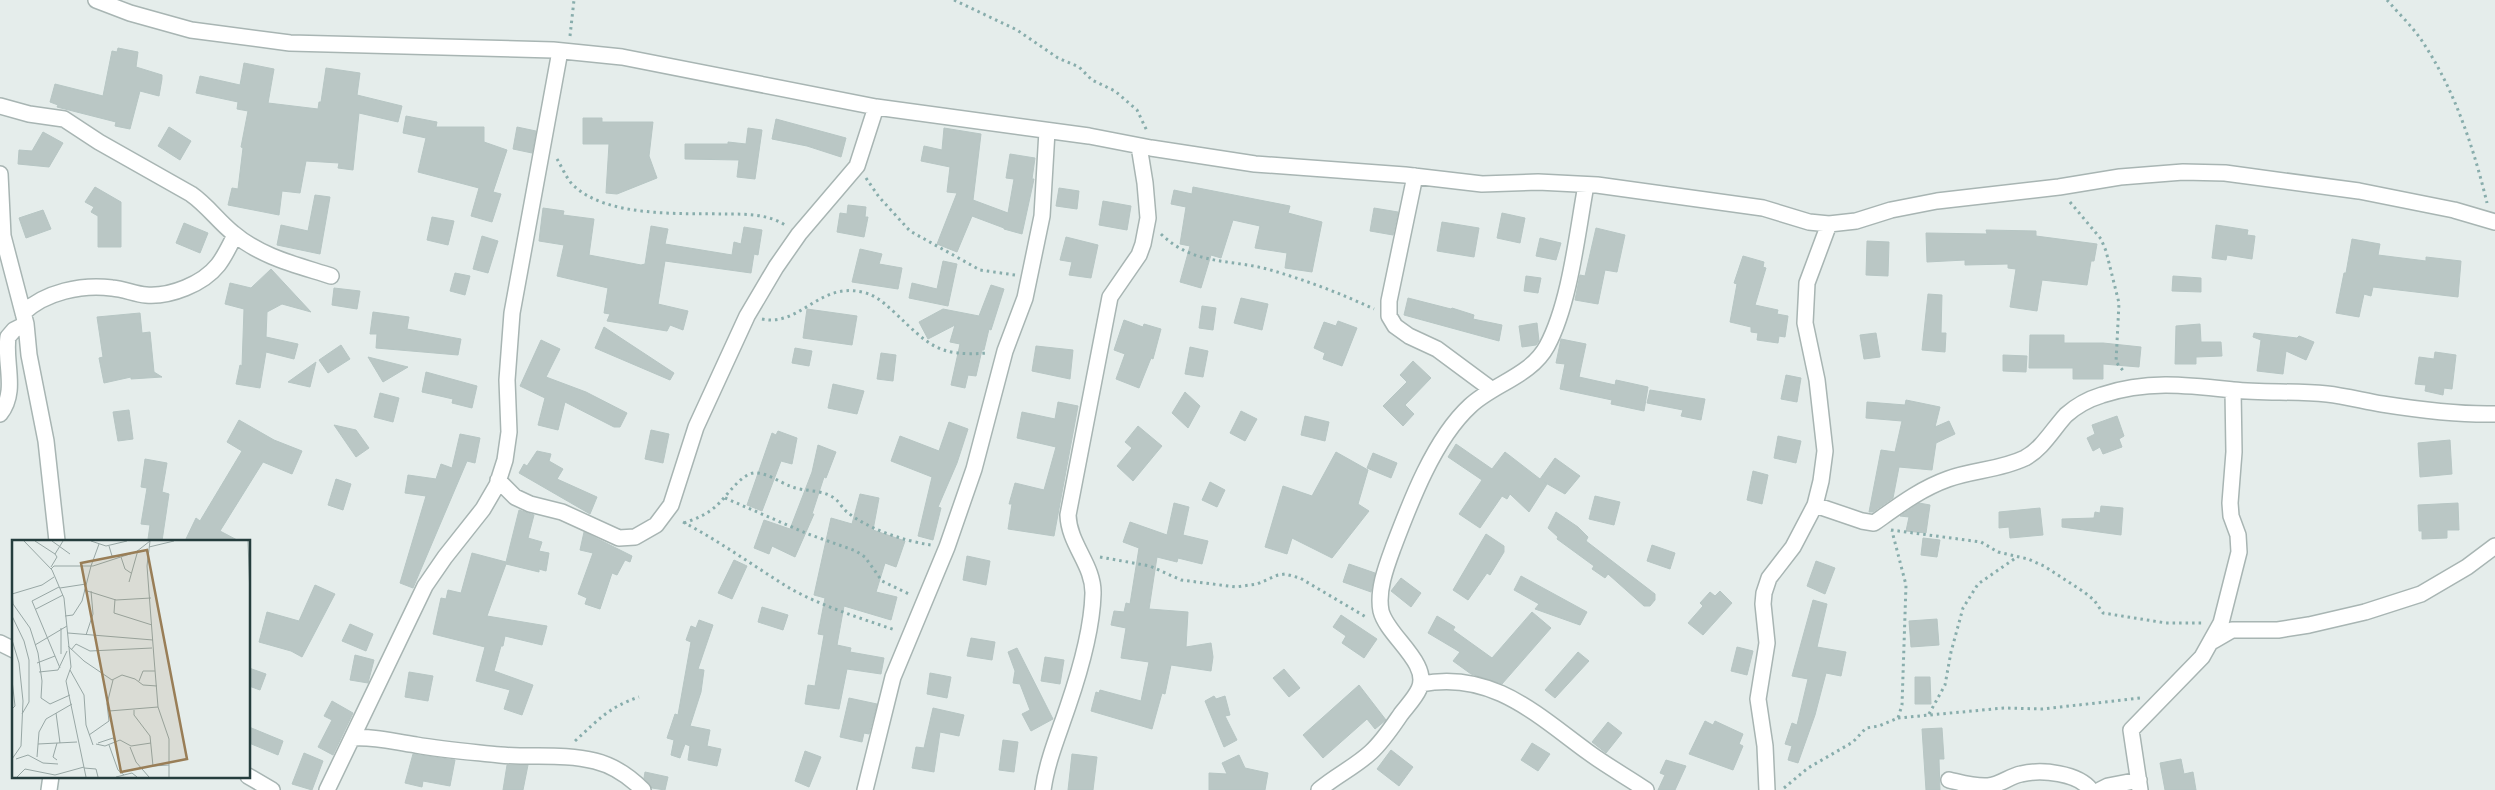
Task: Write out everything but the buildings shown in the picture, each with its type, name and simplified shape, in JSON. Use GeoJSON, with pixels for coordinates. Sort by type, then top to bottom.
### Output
{"type":"FeatureCollection","features":[{"type":"Feature","properties":{"kind":"street"},"geometry":{"type":"LineString","coordinates":[[96,0],[130,13],[191,30],[290,43],[565,51],[622,58],[876,107],[1047,131],[1255,164],[1303,166],[1482,184],[1538,182],[1586,185],[1676,195],[1763,208],[1809,222],[1829,224],[1856,221],[1891,210],[1938,201],[2059,187],[2154,173],[2225,173],[2359,191],[2454,210],[2494,221]]}},
{"type":"Feature","properties":{"kind":"street"},"geometry":{"type":"LineString","coordinates":[[327,790],[425,586],[482,509],[498,480],[505,460],[509,432],[506,380],[512,313],[546,133],[565,51]]}},
{"type":"Feature","properties":{"kind":"street"},"geometry":{"type":"LineString","coordinates":[[0,106],[29,114],[64,119],[99,142],[191,194],[204,204],[235,235],[254,248],[331,276]]}},
{"type":"Feature","properties":{"kind":"street"},"geometry":{"type":"LineString","coordinates":[[498,480],[515,497],[530,504],[562,512],[619,538],[635,536],[656,525],[671,505],[696,427],[747,316],[776,267],[799,234],[857,166],[876,107]]}},
{"type":"Feature","properties":{"kind":"street"},"geometry":{"type":"LineString","coordinates":[[865,790],[893,677],[946,547],[974,469],[1005,351],[1025,298],[1042,216],[1047,131]]}},
{"type":"Feature","properties":{"kind":"street"},"geometry":{"type":"LineString","coordinates":[[1043,790],[1055,743],[1077,675],[1092,608],[1092,583],[1070,533],[1068,515],[1104,317],[1110,297],[1139,255],[1148,218],[1145,183],[1145,147]]}},
{"type":"Feature","properties":{"kind":"street"},"geometry":{"type":"LineString","coordinates":[[0,174],[5,248],[20,293],[29,355],[46,441],[57,540]]}},
{"type":"Feature","properties":{"kind":"street"},"geometry":{"type":"LineString","coordinates":[[1415,176],[1389,300],[1389,316],[1395,326],[1409,336],[1437,349],[1491,389]]}},
{"type":"Feature","properties":{"kind":"street"},"geometry":{"type":"LineString","coordinates":[[1319,790],[1370,753],[1385,737],[1416,695],[1421,684],[1418,666],[1383,618],[1380,598],[1386,567],[1407,514],[1433,457],[1454,424],[1469,406],[1491,389],[1532,364],[1546,348],[1558,321],[1586,185]]}},
{"type":"Feature","properties":{"kind":"street"},"geometry":{"type":"LineString","coordinates":[[1767,790],[1765,746],[1758,699],[1767,643],[1763,604],[1764,593],[1769,578],[1793,547],[1815,505],[1825,451],[1816,380],[1805,323],[1806,283],[1829,224]]}},
{"type":"Feature","properties":{"kind":"street"},"geometry":{"type":"LineString","coordinates":[[0,414],[7,405],[11,383],[8,337],[36,301],[74,290],[112,288],[147,295],[174,292],[206,277],[212,272],[218,266],[235,235]]}},
{"type":"Feature","properties":{"kind":"street"},"geometry":{"type":"LineString","coordinates":[[1815,505],[1862,521],[1874,523],[1916,493],[1930,486],[1950,478],[2002,467],[2026,458],[2039,447],[2067,414],[2084,402],[2102,395],[2148,385],[2178,384],[2233,390],[2329,394],[2432,411],[2495,414]]}},
{"type":"Feature","properties":{"kind":"street"},"geometry":{"type":"LineString","coordinates":[[2100,790],[2108,786],[2140,785],[2131,730],[2202,657],[2213,641],[2221,623],[2239,552],[2238,536],[2231,516],[2230,504],[2234,452],[2233,390]]}},
{"type":"Feature","properties":{"kind":"street"},"geometry":{"type":"LineString","coordinates":[[2213,641],[2232,630],[2278,630],[2309,625],[2365,612],[2421,594],[2467,567],[2495,546]]}},
{"type":"Feature","properties":{"kind":"street"},"geometry":{"type":"LineString","coordinates":[[0,642],[12,649]]}},
{"type":"Feature","properties":{"kind":"street"},"geometry":{"type":"LineString","coordinates":[[1421,684],[1440,680],[1507,695],[1542,715],[1587,751],[1646,790]]}},
{"type":"Feature","properties":{"kind":"street"},"geometry":{"type":"LineString","coordinates":[[352,738],[367,736],[416,745],[501,755],[555,756],[595,761],[614,767],[629,776],[643,790]]}},
{"type":"Feature","properties":{"kind":"street"},"geometry":{"type":"LineString","coordinates":[[1949,780],[1977,786],[1991,786],[2021,774],[2036,772],[2077,778],[2091,790]]}},
{"type":"Feature","properties":{"kind":"street"},"geometry":{"type":"LineString","coordinates":[[253,782],[272,790]]}},
{"type":"Feature","properties":{"kind":"path"},"geometry":{"type":"LineString","coordinates":[[565,51],[574,0]]}},
{"type":"Feature","properties":{"kind":"path"},"geometry":{"type":"LineString","coordinates":[[954,0],[1017,30],[1058,58],[1079,67],[1092,80],[1116,91],[1137,110],[1142,118],[1145,147]]}},
{"type":"Feature","properties":{"kind":"path"},"geometry":{"type":"LineString","coordinates":[[2387,0],[2423,42],[2440,72],[2477,162],[2494,221]]}},
{"type":"Feature","properties":{"kind":"path"},"geometry":{"type":"LineString","coordinates":[[546,133],[571,183],[594,199],[637,211],[670,214],[747,214],[767,217],[780,222],[799,234]]}},
{"type":"Feature","properties":{"kind":"path"},"geometry":{"type":"LineString","coordinates":[[857,166],[879,198],[910,231],[980,270],[1030,276]]}},
{"type":"Feature","properties":{"kind":"path"},"geometry":{"type":"LineString","coordinates":[[2059,187],[2101,239],[2106,251],[2119,303],[2116,362],[2122,371],[2148,385]]}},
{"type":"Feature","properties":{"kind":"path"},"geometry":{"type":"LineString","coordinates":[[1148,218],[1172,244],[1188,253],[1209,260],[1273,271],[1342,295],[1389,316]]}},
{"type":"Feature","properties":{"kind":"path"},"geometry":{"type":"LineString","coordinates":[[747,316],[778,321],[792,316],[832,292],[843,290],[861,292],[878,298],[925,342],[936,348],[950,352],[972,354],[1005,351]]}},
{"type":"Feature","properties":{"kind":"path"},"geometry":{"type":"LineString","coordinates":[[684,523],[705,515],[742,480],[755,473],[767,475],[792,487],[834,498],[847,512],[885,532],[919,543],[946,547]]}},
{"type":"Feature","properties":{"kind":"path"},"geometry":{"type":"LineString","coordinates":[[725,498],[808,534],[856,551],[865,557],[882,581],[894,589],[925,600]]}},
{"type":"Feature","properties":{"kind":"path"},"geometry":{"type":"LineString","coordinates":[[665,513],[741,556],[792,589],[833,609],[911,636]]}},
{"type":"Feature","properties":{"kind":"path"},"geometry":{"type":"LineString","coordinates":[[1874,523],[1892,530],[1981,542],[1998,552],[2018,556],[2044,566],[2094,600],[2103,613],[2166,623],[2221,623]]}},
{"type":"Feature","properties":{"kind":"path"},"geometry":{"type":"LineString","coordinates":[[1892,530],[1897,557],[1906,584],[1902,705],[1898,718]]}},
{"type":"Feature","properties":{"kind":"path"},"geometry":{"type":"LineString","coordinates":[[1080,554],[1150,566],[1171,576],[1199,583],[1236,586],[1256,584],[1278,574],[1285,574],[1300,578],[1347,608],[1390,629]]}},
{"type":"Feature","properties":{"kind":"path"},"geometry":{"type":"LineString","coordinates":[[1928,715],[1945,685],[1956,629],[1970,596],[1978,584],[2018,556]]}},
{"type":"Feature","properties":{"kind":"path"},"geometry":{"type":"LineString","coordinates":[[1781,790],[1808,768],[1853,742],[1866,728],[1880,726],[1898,718],[2004,708],[2043,709],[2163,695]]}},
{"type":"Feature","properties":{"kind":"path"},"geometry":{"type":"LineString","coordinates":[[555,756],[574,743],[599,717],[624,702],[639,698]]}}]}
